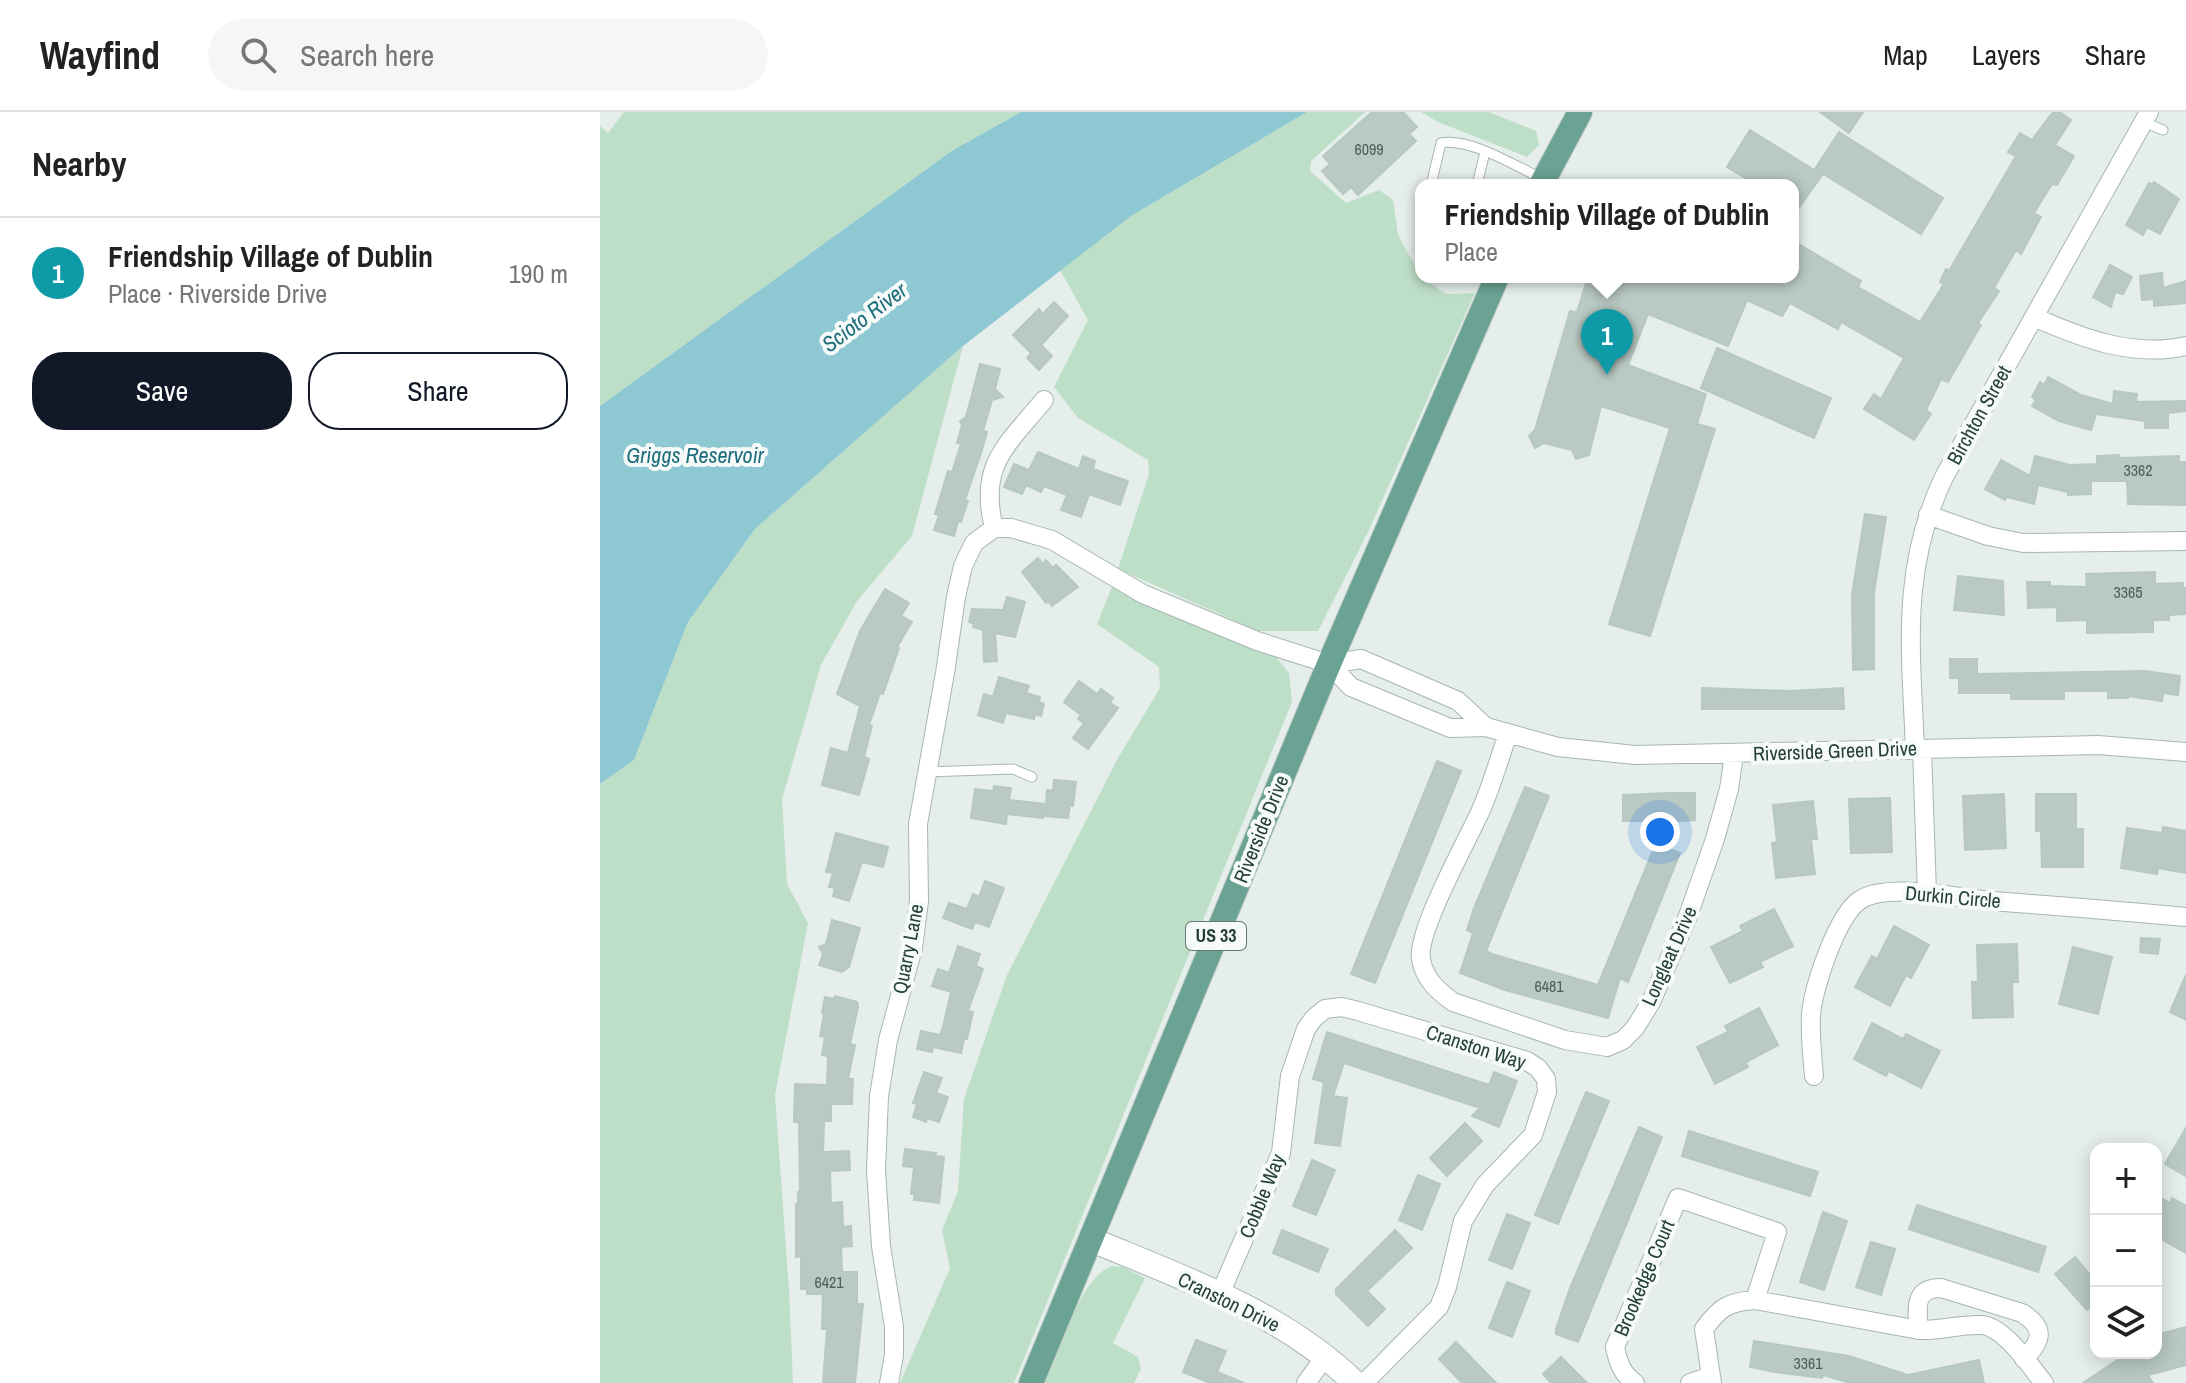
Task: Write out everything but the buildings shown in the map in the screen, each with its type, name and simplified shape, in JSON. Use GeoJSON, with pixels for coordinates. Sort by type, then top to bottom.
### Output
{"type":"FeatureCollection","features":[{"type":"Feature","properties":{"kind":"main road"},"geometry":{"type":"LineString","coordinates":[[1545,179],[1580,112]]}},
{"type":"Feature","properties":{"kind":"main road","name":"Riverside Drive"},"geometry":{"type":"LineString","coordinates":[[1031,1383],[1329,664],[1494,283]]}},
{"type":"Feature","properties":{"kind":"street","name":"Birchton Street"},"geometry":{"type":"LineString","coordinates":[[1927,893],[1910,631],[1914,568],[1928,515],[1944,477],[2146,117]]}},
{"type":"Feature","properties":{"kind":"street"},"geometry":{"type":"LineString","coordinates":[[2034,317],[2112,345],[2152,349],[2186,346]]}},
{"type":"Feature","properties":{"kind":"street"},"geometry":{"type":"LineString","coordinates":[[1044,400],[1000,453],[987,493],[994,528],[1011,528],[1052,540],[1143,594],[1257,641],[1329,664]]}},
{"type":"Feature","properties":{"kind":"street"},"geometry":{"type":"LineString","coordinates":[[1928,515],[1988,536],[2023,543],[2186,541]]}},
{"type":"Feature","properties":{"kind":"street","name":"Quarry Lane"},"geometry":{"type":"LineString","coordinates":[[889,1383],[894,1355],[894,1327],[881,1246],[876,1170],[879,1096],[888,1040],[913,948],[919,901],[918,824],[963,566],[974,543],[994,528]]}},
{"type":"Feature","properties":{"kind":"street","name":"Riverside Green Drive"},"geometry":{"type":"LineString","coordinates":[[1329,664],[1361,659],[1458,701],[1486,727]]}},
{"type":"Feature","properties":{"kind":"street","name":"Riverside Green Drive"},"geometry":{"type":"LineString","coordinates":[[1329,664],[1351,687],[1450,728],[1486,727],[1558,747],[1635,755],[2098,745],[2186,752]]}},
{"type":"Feature","properties":{"kind":"street","name":"Longleat Drive"},"geometry":{"type":"LineString","coordinates":[[1508,734],[1482,807],[1424,934],[1420,957],[1428,979],[1453,1002],[1565,1040],[1607,1047],[1623,1040],[1635,1028],[1651,1002],[1688,916],[1719,826],[1734,754]]}},
{"type":"Feature","properties":{"kind":"street","name":"Durkin Circle"},"geometry":{"type":"LineString","coordinates":[[1814,1076],[1810,1033],[1811,1011],[1818,983],[1840,925],[1853,906],[1872,894],[1927,893],[2186,917]]}},
{"type":"Feature","properties":{"kind":"street","name":"Cranston Way"},"geometry":{"type":"LineString","coordinates":[[1325,1009],[1342,1007],[1358,1011],[1527,1061],[1538,1068],[1546,1079],[1547,1092],[1533,1135],[1485,1185],[1463,1221],[1439,1307],[1364,1383]]}},
{"type":"Feature","properties":{"kind":"street","name":"Cobble Way"},"geometry":{"type":"LineString","coordinates":[[1220,1294],[1281,1153],[1290,1076],[1306,1029],[1325,1009]]}},
{"type":"Feature","properties":{"kind":"street","name":"Brookedge Court"},"geometry":{"type":"LineString","coordinates":[[1635,1383],[1618,1364],[1615,1347],[1678,1198],[1777,1232],[1755,1300]]}},
{"type":"Feature","properties":{"kind":"street","name":"Cranston Drive"},"geometry":{"type":"LineString","coordinates":[[1092,1240],[1220,1294],[1275,1323],[1325,1357],[1355,1383]]}},
{"type":"Feature","properties":{"kind":"street"},"geometry":{"type":"LineString","coordinates":[[1919,1330],[1916,1302],[1921,1293],[1930,1288],[1941,1288],[2022,1313],[2034,1320],[2039,1333],[2037,1346],[2024,1359]]}},
{"type":"Feature","properties":{"kind":"street"},"geometry":{"type":"LineString","coordinates":[[1690,1383],[1711,1380],[1704,1329],[1716,1312],[1734,1301],[1755,1300],[1919,1330],[1940,1331],[1985,1325],[1997,1330],[2044,1383]]}},
{"type":"Feature","properties":{"kind":"street"},"geometry":{"type":"LineString","coordinates":[[1306,1383],[1325,1357]]}},
{"type":"Feature","properties":{"kind":"lane"},"geometry":{"type":"LineString","coordinates":[[2146,117],[2163,130]]}},
{"type":"Feature","properties":{"kind":"lane"},"geometry":{"type":"LineString","coordinates":[[1432,179],[1441,143],[1453,140],[1485,152],[1537,179]]}},
{"type":"Feature","properties":{"kind":"lane"},"geometry":{"type":"LineString","coordinates":[[1478,179],[1485,152]]}},
{"type":"Feature","properties":{"kind":"lane"},"geometry":{"type":"LineString","coordinates":[[926,772],[1013,769],[1032,777]]}},
{"type":"Feature","properties":{"kind":"green space"},"geometry":{"type":"Polygon","coordinates":[[[624,112],[1021,112],[953,150],[600,406],[600,126],[608,133],[624,112]]]}},
{"type":"Feature","properties":{"kind":"green space"},"geometry":{"type":"Polygon","coordinates":[[[1307,112],[1365,112],[1311,161],[1310,171],[1346,203],[1379,190],[1393,200],[1398,235],[1415,266],[1415,283],[1430,283],[1446,294],[1475,293],[1368,532],[1318,631],[1258,631],[1118,569],[1149,474],[1148,460],[1078,418],[1054,387],[1088,320],[1060,270],[1131,216],[1307,112]]]}},
{"type":"Feature","properties":{"kind":"green space"},"geometry":{"type":"Polygon","coordinates":[[[1421,112],[1489,112],[1536,131],[1539,145],[1527,157],[1438,122],[1421,112]]]}},
{"type":"Feature","properties":{"kind":"green space"},"geometry":{"type":"Polygon","coordinates":[[[963,346],[912,536],[857,601],[821,665],[782,799],[787,884],[808,923],[775,1095],[793,1383],[600,1383],[600,784],[634,760],[688,622],[755,529],[963,346]]]}},
{"type":"Feature","properties":{"kind":"green space"},"geometry":{"type":"Polygon","coordinates":[[[1112,587],[1275,656],[1289,673],[1292,702],[1014,1383],[900,1383],[950,1268],[942,1230],[958,1191],[964,1099],[1007,975],[1118,758],[1160,688],[1159,667],[1097,624],[1112,587]]]}},
{"type":"Feature","properties":{"kind":"green space"},"geometry":{"type":"Polygon","coordinates":[[[1112,1266],[1123,1267],[1145,1278],[1113,1343],[1138,1357],[1141,1369],[1134,1383],[1045,1383],[1080,1300],[1100,1273],[1112,1266]]]}},
{"type":"Feature","properties":{"kind":"water","name":"Griggs Reservoir"},"geometry":{"type":"Polygon","coordinates":[[[1021,112],[1307,112],[1131,216],[963,346],[755,529],[688,622],[634,760],[600,784],[600,406],[953,150],[1021,112]]]}},
{"type":"Feature","properties":{"kind":"place","name":"Friendship Village of Dublin"},"geometry":{"type":"Point","coordinates":[1607,375]}},
{"type":"Feature","properties":{"kind":"water label","name":"Scioto River"},"geometry":{"type":"Point","coordinates":[864,317]}}]}
